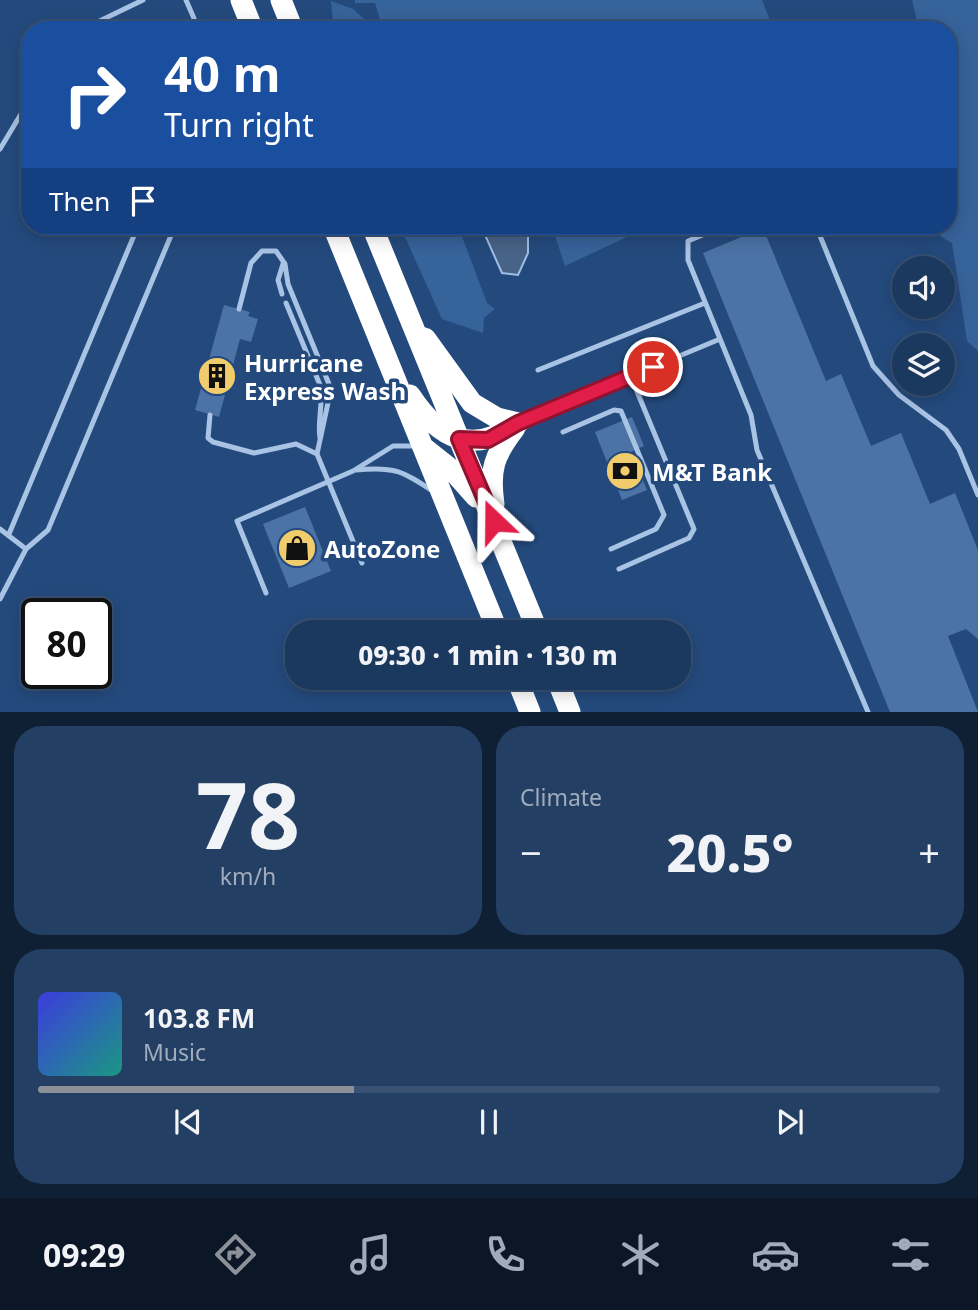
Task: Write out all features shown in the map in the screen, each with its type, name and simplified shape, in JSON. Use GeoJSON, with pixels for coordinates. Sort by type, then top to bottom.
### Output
{"type":"FeatureCollection","features":[{"type":"Feature","properties":{"kind":"highway"},"geometry":{"type":"LineString","coordinates":[[241,0],[249,21]]}},
{"type":"Feature","properties":{"kind":"highway"},"geometry":{"type":"LineString","coordinates":[[281,0],[289,21]]}},
{"type":"Feature","properties":{"kind":"highway"},"geometry":{"type":"LineString","coordinates":[[337,235],[493,620]]}},
{"type":"Feature","properties":{"kind":"highway"},"geometry":{"type":"LineString","coordinates":[[376,235],[533,620]]}},
{"type":"Feature","properties":{"kind":"highway"},"geometry":{"type":"LineString","coordinates":[[408,316],[472,403],[497,418],[518,423]]}},
{"type":"Feature","properties":{"kind":"highway"},"geometry":{"type":"LineString","coordinates":[[389,364],[424,416],[438,429],[459,439],[488,440],[518,423]]}},
{"type":"Feature","properties":{"kind":"highway"},"geometry":{"type":"LineString","coordinates":[[497,528],[490,480],[495,460],[518,423]]}},
{"type":"Feature","properties":{"kind":"highway"},"geometry":{"type":"LineString","coordinates":[[422,446],[470,488],[497,528]]}},
{"type":"Feature","properties":{"kind":"highway"},"geometry":{"type":"LineString","coordinates":[[521,690],[530,712]]}},
{"type":"Feature","properties":{"kind":"highway"},"geometry":{"type":"LineString","coordinates":[[561,690],[570,712]]}},
{"type":"Feature","properties":{"kind":"lane"},"geometry":{"type":"LineString","coordinates":[[107,21],[144,0]]}},
{"type":"Feature","properties":{"kind":"lane"},"geometry":{"type":"LineString","coordinates":[[186,0],[195,21]]}},
{"type":"Feature","properties":{"kind":"lane"},"geometry":{"type":"LineString","coordinates":[[0,149],[21,114]]}},
{"type":"Feature","properties":{"kind":"lane"},"geometry":{"type":"LineString","coordinates":[[9,534],[134,235]]}},
{"type":"Feature","properties":{"kind":"lane"},"geometry":{"type":"LineString","coordinates":[[0,599],[26,549],[48,530],[171,235]]}},
{"type":"Feature","properties":{"kind":"lane"},"geometry":{"type":"LineString","coordinates":[[702,235],[688,241],[688,260],[751,415],[757,450],[868,712]]}},
{"type":"Feature","properties":{"kind":"lane"},"geometry":{"type":"LineString","coordinates":[[820,235],[873,366],[899,395],[946,430],[959,449],[978,495]]}},
{"type":"Feature","properties":{"kind":"lane"},"geometry":{"type":"LineString","coordinates":[[239,309],[251,263],[257,255],[267,250],[276,251],[284,262],[288,284],[331,389],[317,454],[362,563]]}},
{"type":"Feature","properties":{"kind":"lane"},"geometry":{"type":"LineString","coordinates":[[282,294],[278,280],[284,262]]}},
{"type":"Feature","properties":{"kind":"lane"},"geometry":{"type":"LineString","coordinates":[[286,303],[323,396],[318,413],[320,442]]}},
{"type":"Feature","properties":{"kind":"lane"},"geometry":{"type":"LineString","coordinates":[[538,370],[705,303]]}},
{"type":"Feature","properties":{"kind":"lane"},"geometry":{"type":"LineString","coordinates":[[518,423],[720,339]]}},
{"type":"Feature","properties":{"kind":"lane"},"geometry":{"type":"LineString","coordinates":[[619,569],[688,538],[694,529],[631,377]]}},
{"type":"Feature","properties":{"kind":"lane"},"geometry":{"type":"LineString","coordinates":[[563,432],[614,410],[621,411],[638,449],[664,515],[656,529],[611,549]]}},
{"type":"Feature","properties":{"kind":"lane"},"geometry":{"type":"LineString","coordinates":[[210,415],[208,438],[214,442],[254,453],[296,444],[317,454]]}},
{"type":"Feature","properties":{"kind":"lane"},"geometry":{"type":"LineString","coordinates":[[266,593],[237,522],[353,471],[393,446],[422,446]]}},
{"type":"Feature","properties":{"kind":"lane"},"geometry":{"type":"LineString","coordinates":[[353,471],[384,467],[407,474],[443,498]]}},
{"type":"Feature","properties":{"kind":"lane"},"geometry":{"type":"LineString","coordinates":[[0,529],[26,549]]}},
{"type":"Feature","properties":{"kind":"shaded area"},"geometry":{"type":"Polygon","coordinates":[[[355,0],[762,0],[770,21],[380,21],[375,3],[355,3],[355,0]]]}},
{"type":"Feature","properties":{"kind":"shaded area"},"geometry":{"type":"Polygon","coordinates":[[[912,0],[978,0],[978,351],[967,341],[952,243],[939,235],[957,235],[957,21],[917,21],[912,0]]]}},
{"type":"Feature","properties":{"kind":"shaded area"},"geometry":{"type":"Polygon","coordinates":[[[331,1],[353,9],[366,21],[333,21],[331,1]]]}},
{"type":"Feature","properties":{"kind":"shaded area"},"geometry":{"type":"Polygon","coordinates":[[[404,235],[461,235],[487,303],[495,309],[484,318],[483,333],[442,319],[404,235]]]}},
{"type":"Feature","properties":{"kind":"shaded area"},"geometry":{"type":"Polygon","coordinates":[[[485,235],[528,235],[528,253],[518,275],[502,273],[485,235]]]}},
{"type":"Feature","properties":{"kind":"shaded area"},"geometry":{"type":"Polygon","coordinates":[[[555,235],[631,235],[565,266],[555,235]]]}},
{"type":"Feature","properties":{"kind":"building"},"geometry":{"type":"Polygon","coordinates":[[[746,235],[766,235],[826,381],[841,374],[871,446],[901,433],[930,504],[955,493],[978,550],[978,639],[966,629],[948,636],[978,712],[890,712],[703,253],[746,235]]]}},
{"type":"Feature","properties":{"kind":"building","name":"Hurricane Express Wash"},"geometry":{"type":"Polygon","coordinates":[[[224,305],[250,312],[248,316],[258,319],[251,342],[240,339],[219,417],[195,410],[224,305]]]}},
{"type":"Feature","properties":{"kind":"building","name":"M&T Bank"},"geometry":{"type":"Polygon","coordinates":[[[632,417],[644,446],[631,452],[647,490],[622,500],[595,432],[632,417]]]}},
{"type":"Feature","properties":{"kind":"building","name":"AutoZone"},"geometry":{"type":"Polygon","coordinates":[[[305,507],[331,571],[289,588],[263,524],[305,507]]]}},
{"type":"Feature","properties":{"kind":"place","name":"Hurricane Express Wash"},"geometry":{"type":"Point","coordinates":[217,376]}},
{"type":"Feature","properties":{"kind":"place","name":"M&T Bank"},"geometry":{"type":"Point","coordinates":[625,471]}},
{"type":"Feature","properties":{"kind":"place","name":"AutoZone"},"geometry":{"type":"Point","coordinates":[297,548]}},
{"type":"Feature","properties":{"kind":"route"},"geometry":{"type":"LineString","coordinates":[[494,521],[459,439],[488,440],[518,423],[653,367]]}}]}
